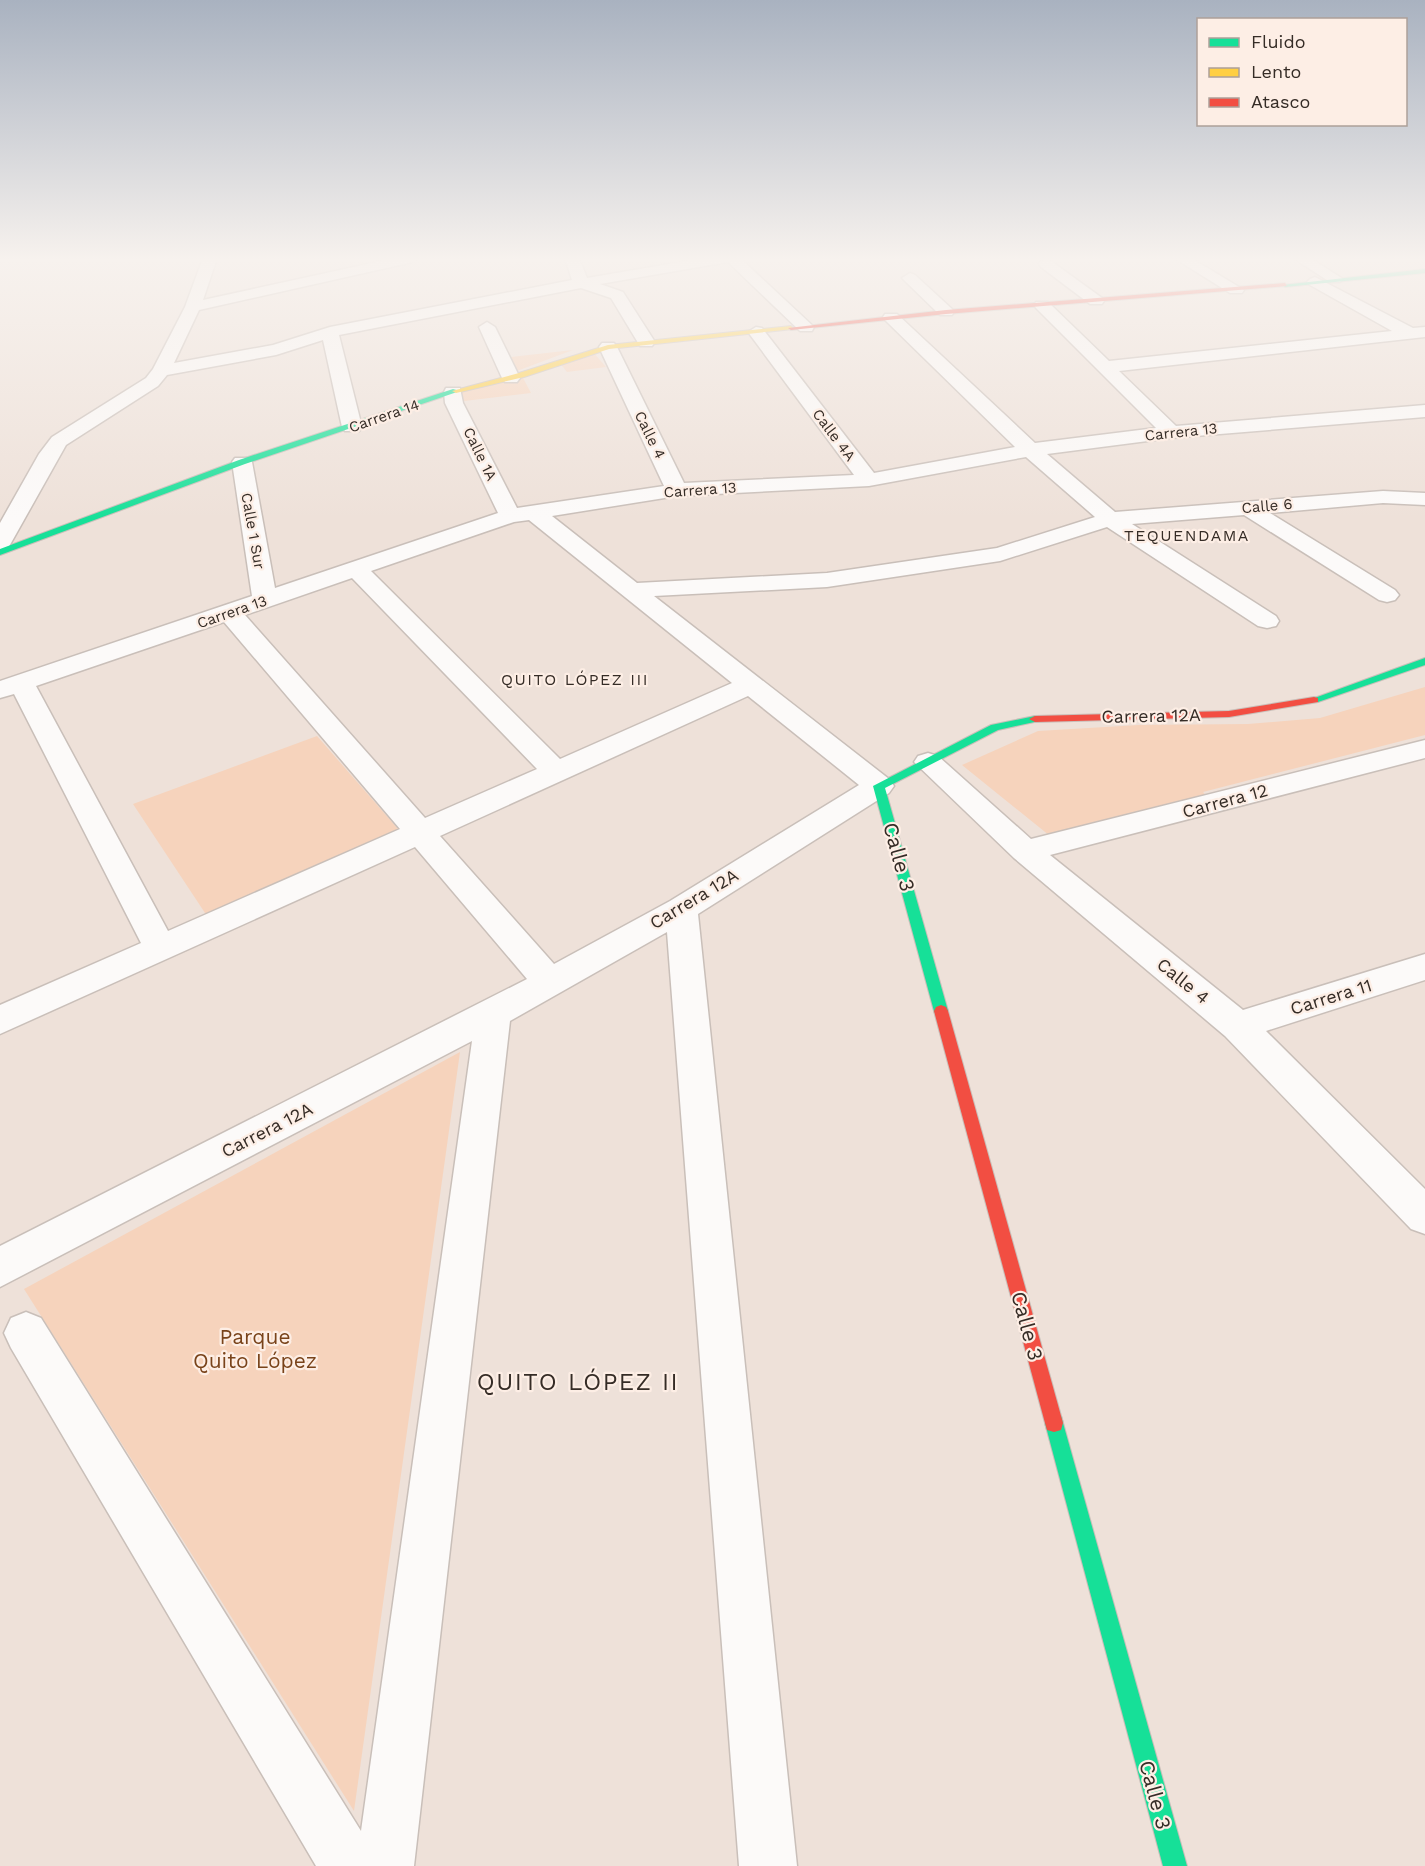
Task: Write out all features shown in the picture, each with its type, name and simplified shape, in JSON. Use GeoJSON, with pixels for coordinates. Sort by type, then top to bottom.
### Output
{"type":"FeatureCollection","features":[{"type":"Feature","properties":{"kind":"street"},"geometry":{"type":"LineString","coordinates":[[0,543],[49,454],[59,441],[152,382],[161,371],[174,345]]}},
{"type":"Feature","properties":{"kind":"street"},"geometry":{"type":"LineString","coordinates":[[161,371],[276,350],[291,345]]}},
{"type":"Feature","properties":{"kind":"street"},"geometry":{"type":"LineString","coordinates":[[333,345],[352,427]]}},
{"type":"Feature","properties":{"kind":"street"},"geometry":{"type":"LineString","coordinates":[[496,345],[511,378]]}},
{"type":"Feature","properties":{"kind":"street","name":"Carrera 14"},"geometry":{"type":"LineString","coordinates":[[0,552],[242,462],[453,392],[511,378],[608,347],[623,345]]}},
{"type":"Feature","properties":{"kind":"street","name":"Calle 4A"},"geometry":{"type":"LineString","coordinates":[[766,345],[869,480]]}},
{"type":"Feature","properties":{"kind":"street"},"geometry":{"type":"LineString","coordinates":[[920,345],[1030,450],[1110,519],[1267,621]]}},
{"type":"Feature","properties":{"kind":"street"},"geometry":{"type":"LineString","coordinates":[[1082,345],[1171,432]]}},
{"type":"Feature","properties":{"kind":"street"},"geometry":{"type":"LineString","coordinates":[[1104,367],[1300,345]]}},
{"type":"Feature","properties":{"kind":"street","name":"Calle 4"},"geometry":{"type":"LineString","coordinates":[[608,347],[677,490]]}},
{"type":"Feature","properties":{"kind":"street","name":"Calle 1A"},"geometry":{"type":"LineString","coordinates":[[453,392],[454,403],[522,514]]}},
{"type":"Feature","properties":{"kind":"street","name":"Carrera 13"},"geometry":{"type":"LineString","coordinates":[[10,687],[522,514],[677,490],[869,480],[1030,450],[1171,432],[1425,411]]}},
{"type":"Feature","properties":{"kind":"street","name":"Calle 1 Sur"},"geometry":{"type":"LineString","coordinates":[[242,462],[265,601]]}},
{"type":"Feature","properties":{"kind":"street","name":"Calle 6"},"geometry":{"type":"LineString","coordinates":[[633,590],[827,580],[1000,554],[1110,519],[1383,497],[1425,499]]}},
{"type":"Feature","properties":{"kind":"street"},"geometry":{"type":"LineString","coordinates":[[1248,508],[1387,595]]}},
{"type":"Feature","properties":{"kind":"street"},"geometry":{"type":"LineString","coordinates":[[522,514],[633,590],[879,786]]}},
{"type":"Feature","properties":{"kind":"street"},"geometry":{"type":"LineString","coordinates":[[356,569],[557,772]]}},
{"type":"Feature","properties":{"kind":"street"},"geometry":{"type":"LineString","coordinates":[[230,613],[549,982]]}},
{"type":"Feature","properties":{"kind":"street","name":"Carrera 12A"},"geometry":{"type":"LineString","coordinates":[[0,1267],[493,1014],[681,909],[879,786],[995,727],[1044,717],[1229,714],[1306,703],[1425,661]]}},
{"type":"Feature","properties":{"kind":"street"},"geometry":{"type":"LineString","coordinates":[[0,1020],[752,684]]}},
{"type":"Feature","properties":{"kind":"street"},"geometry":{"type":"LineString","coordinates":[[10,687],[161,949]]}},
{"type":"Feature","properties":{"kind":"street","name":"Carrera 12"},"geometry":{"type":"LineString","coordinates":[[1025,851],[1425,749]]}},
{"type":"Feature","properties":{"kind":"street","name":"Calle 4"},"geometry":{"type":"LineString","coordinates":[[928,762],[1025,851],[1238,1026],[1425,1216]]}},
{"type":"Feature","properties":{"kind":"street","name":"Calle 3"},"geometry":{"type":"LineString","coordinates":[[879,786],[1175,1866]]}},
{"type":"Feature","properties":{"kind":"street"},"geometry":{"type":"LineString","coordinates":[[681,909],[768,1866]]}},
{"type":"Feature","properties":{"kind":"street","name":"Carrera 11"},"geometry":{"type":"LineString","coordinates":[[1238,1026],[1425,967]]}},
{"type":"Feature","properties":{"kind":"street"},"geometry":{"type":"LineString","coordinates":[[385,1866],[493,1014]]}},
{"type":"Feature","properties":{"kind":"street"},"geometry":{"type":"LineString","coordinates":[[26,1333],[349,1866]]}},
{"type":"Feature","properties":{"kind":"green space"},"geometry":{"type":"Polygon","coordinates":[[[573,350],[514,372],[511,357],[573,350]]]}},
{"type":"Feature","properties":{"kind":"green space"},"geometry":{"type":"Polygon","coordinates":[[[593,352],[606,367],[567,372],[559,362],[593,352]]]}},
{"type":"Feature","properties":{"kind":"green space"},"geometry":{"type":"Polygon","coordinates":[[[522,376],[531,393],[456,402],[455,392],[522,376]]]}},
{"type":"Feature","properties":{"kind":"green space"},"geometry":{"type":"Polygon","coordinates":[[[1425,687],[1425,735],[1203,792],[1211,801],[1055,840],[962,765],[1038,731],[1139,725],[1248,724],[1320,718],[1425,687]]]}},
{"type":"Feature","properties":{"kind":"green space"},"geometry":{"type":"Polygon","coordinates":[[[317,736],[399,830],[207,916],[133,804],[317,736]]]}},
{"type":"Feature","properties":{"kind":"green space","name":"Parque Quito López"},"geometry":{"type":"Polygon","coordinates":[[[460,1052],[354,1811],[24,1289],[460,1052]]]}},
{"type":"Feature","properties":{"kind":"traffic: fast"},"geometry":{"type":"LineString","coordinates":[[0,552],[242,462],[456,391]]}},
{"type":"Feature","properties":{"kind":"traffic: fast"},"geometry":{"type":"LineString","coordinates":[[1314,700],[1425,661]]}},
{"type":"Feature","properties":{"kind":"traffic: fast"},"geometry":{"type":"LineString","coordinates":[[941,1011],[879,786],[995,727],[1035,719]]}},
{"type":"Feature","properties":{"kind":"traffic: fast"},"geometry":{"type":"LineString","coordinates":[[1054,1423],[1175,1866]]}},
{"type":"Feature","properties":{"kind":"traffic: slow"},"geometry":{"type":"LineString","coordinates":[[456,391],[521,375],[608,347],[626,345]]}},
{"type":"Feature","properties":{"kind":"traffic: jam"},"geometry":{"type":"LineString","coordinates":[[1035,719],[1229,714],[1314,700]]}},
{"type":"Feature","properties":{"kind":"traffic: jam"},"geometry":{"type":"LineString","coordinates":[[941,1011],[1054,1423]]}},
{"type":"Feature","properties":{"kind":"district","name":"TEQUENDAMA"},"geometry":{"type":"Point","coordinates":[1187,535]}},
{"type":"Feature","properties":{"kind":"district","name":"QUITO LÓPEZ III"},"geometry":{"type":"Point","coordinates":[575,679]}},
{"type":"Feature","properties":{"kind":"district","name":"QUITO LÓPEZ II"},"geometry":{"type":"Point","coordinates":[578,1382]}}]}
